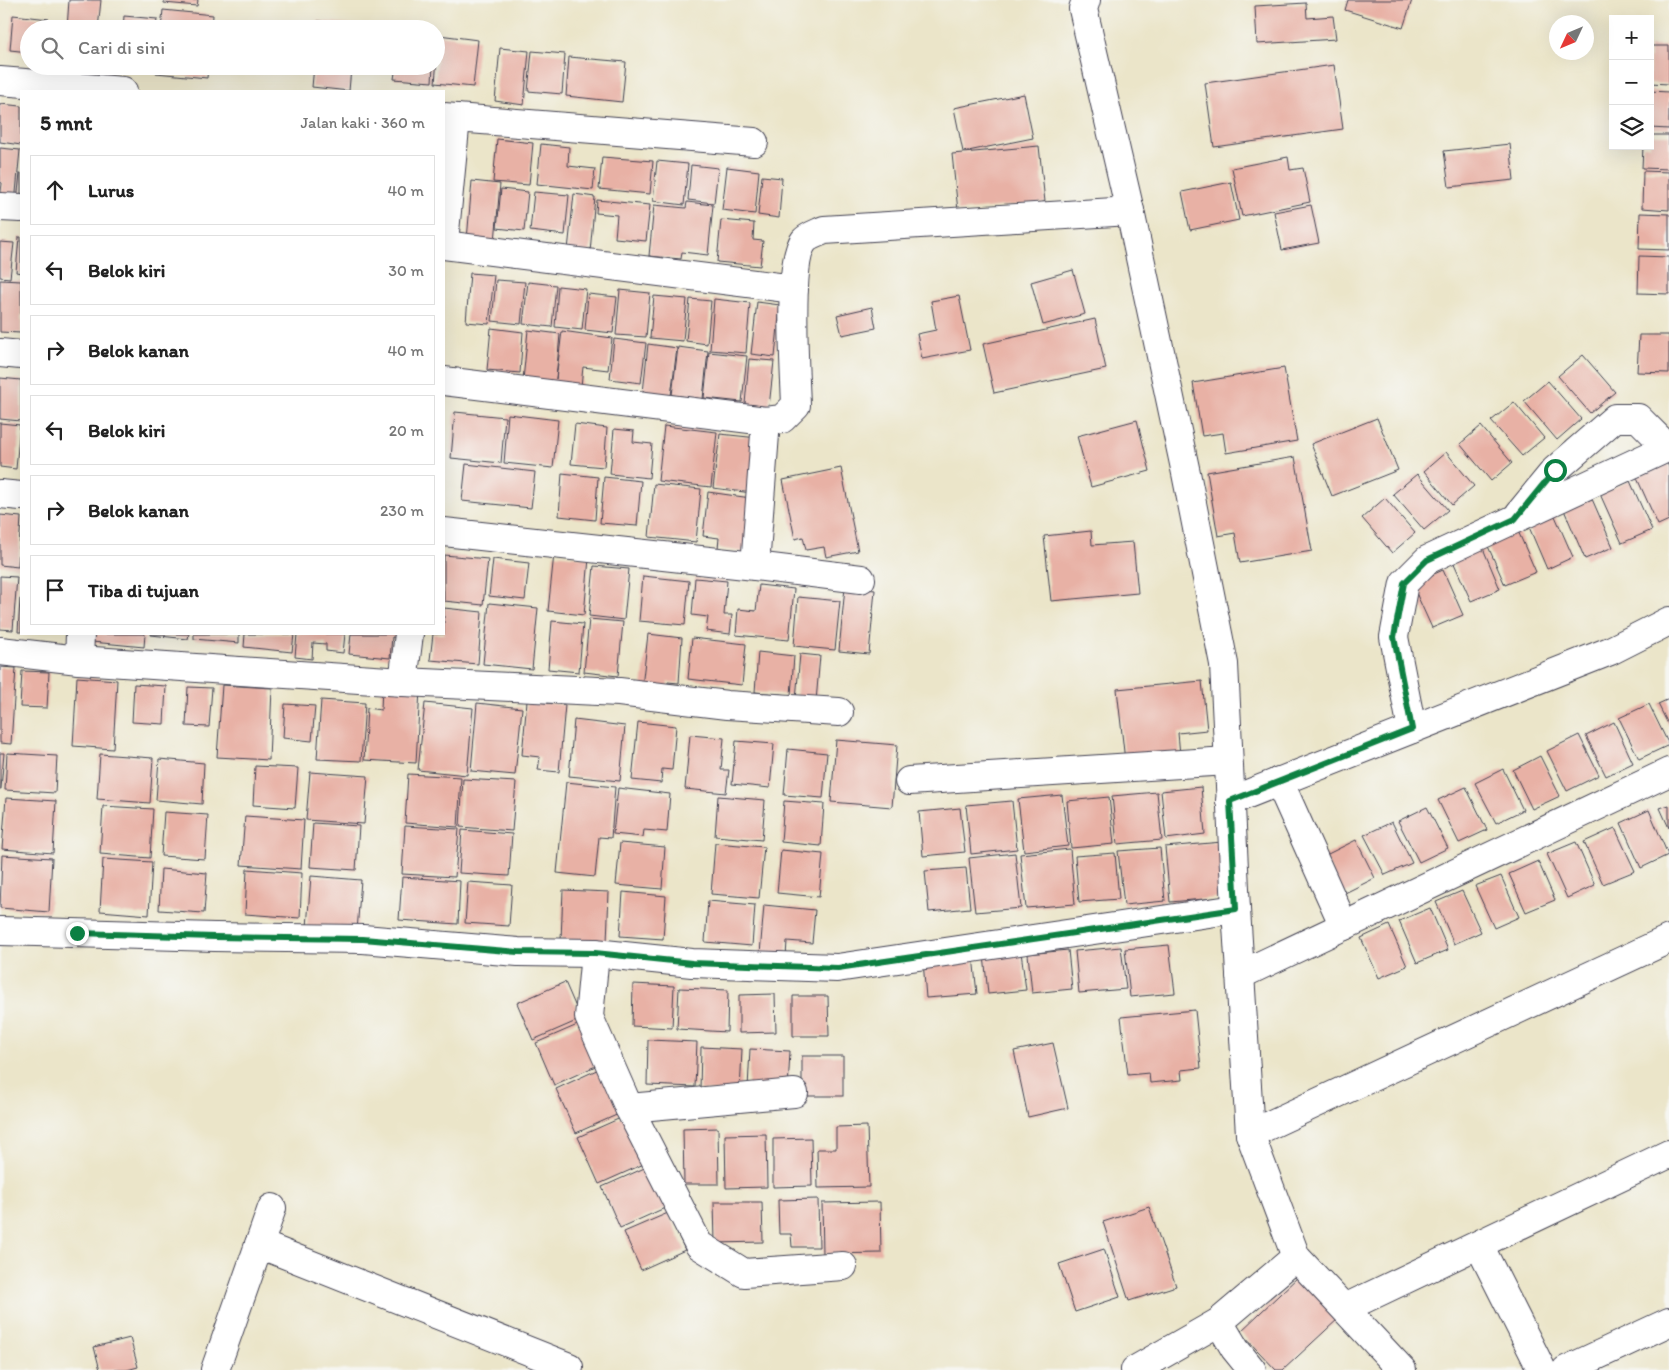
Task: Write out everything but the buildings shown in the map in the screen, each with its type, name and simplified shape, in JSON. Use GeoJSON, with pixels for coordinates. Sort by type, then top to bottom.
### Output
{"type":"FeatureCollection","features":[{"type":"Feature","properties":{"kind":"street"},"geometry":{"type":"LineString","coordinates":[[1086,0],[1084,8],[1184,464],[1224,664],[1230,801],[1250,1134],[1296,1257],[1402,1370]]}},
{"type":"Feature","properties":{"kind":"street"},"geometry":{"type":"LineString","coordinates":[[0,81],[111,90]]}},
{"type":"Feature","properties":{"kind":"street"},"geometry":{"type":"LineString","coordinates":[[445,222],[450,117],[754,142]]}},
{"type":"Feature","properties":{"kind":"street"},"geometry":{"type":"LineString","coordinates":[[0,207],[20,208]]}},
{"type":"Feature","properties":{"kind":"street"},"geometry":{"type":"LineString","coordinates":[[445,382],[766,421],[782,419],[796,405],[794,289],[796,260],[804,241],[824,230],[1130,211]]}},
{"type":"Feature","properties":{"kind":"street"},"geometry":{"type":"LineString","coordinates":[[445,243],[794,289]]}},
{"type":"Feature","properties":{"kind":"street"},"geometry":{"type":"LineString","coordinates":[[0,353],[20,355]]}},
{"type":"Feature","properties":{"kind":"street"},"geometry":{"type":"LineString","coordinates":[[1412,729],[1394,637],[1404,583],[1427,560],[1668,448],[1638,418],[1615,418],[1555,470],[1515,519]]}},
{"type":"Feature","properties":{"kind":"street"},"geometry":{"type":"LineString","coordinates":[[755,566],[766,421]]}},
{"type":"Feature","properties":{"kind":"street"},"geometry":{"type":"LineString","coordinates":[[0,494],[20,496]]}},
{"type":"Feature","properties":{"kind":"street"},"geometry":{"type":"LineString","coordinates":[[445,532],[861,579]]}},
{"type":"Feature","properties":{"kind":"street"},"geometry":{"type":"LineString","coordinates":[[1230,801],[1610,651],[1669,621]]}},
{"type":"Feature","properties":{"kind":"street"},"geometry":{"type":"LineString","coordinates":[[403,682],[409,635]]}},
{"type":"Feature","properties":{"kind":"street"},"geometry":{"type":"LineString","coordinates":[[0,651],[80,647],[403,682],[619,692],[727,705],[839,712]]}},
{"type":"Feature","properties":{"kind":"street"},"geometry":{"type":"LineString","coordinates":[[909,781],[1228,762]]}},
{"type":"Feature","properties":{"kind":"street"},"geometry":{"type":"LineString","coordinates":[[1240,975],[1669,772]]}},
{"type":"Feature","properties":{"kind":"street"},"geometry":{"type":"LineString","coordinates":[[1279,782],[1344,926]]}},
{"type":"Feature","properties":{"kind":"street"},"geometry":{"type":"LineString","coordinates":[[0,930],[215,937],[363,939],[518,952],[595,953],[692,963],[838,968],[1236,909]]}},
{"type":"Feature","properties":{"kind":"street"},"geometry":{"type":"LineString","coordinates":[[1250,1134],[1669,939]]}},
{"type":"Feature","properties":{"kind":"street"},"geometry":{"type":"LineString","coordinates":[[595,953],[589,1017],[629,1108],[699,1245],[744,1274],[844,1266]]}},
{"type":"Feature","properties":{"kind":"street"},"geometry":{"type":"LineString","coordinates":[[629,1108],[794,1093]]}},
{"type":"Feature","properties":{"kind":"street"},"geometry":{"type":"LineString","coordinates":[[1345,1308],[1669,1154]]}},
{"type":"Feature","properties":{"kind":"street"},"geometry":{"type":"LineString","coordinates":[[215,1370],[272,1208]]}},
{"type":"Feature","properties":{"kind":"street"},"geometry":{"type":"LineString","coordinates":[[259,1244],[569,1367]]}},
{"type":"Feature","properties":{"kind":"street"},"geometry":{"type":"LineString","coordinates":[[1478,1245],[1542,1370]]}},
{"type":"Feature","properties":{"kind":"street"},"geometry":{"type":"LineString","coordinates":[[1135,1370],[1219,1322],[1296,1257]]}},
{"type":"Feature","properties":{"kind":"street"},"geometry":{"type":"LineString","coordinates":[[1219,1322],[1235,1349],[1252,1370]]}},
{"type":"Feature","properties":{"kind":"street"},"geometry":{"type":"LineString","coordinates":[[1566,1370],[1669,1322]]}},
{"type":"Feature","properties":{"kind":"route"},"geometry":{"type":"LineString","coordinates":[[77,933],[363,939],[518,952],[595,953],[692,963],[838,968],[1236,909],[1230,801],[1412,729],[1394,637],[1404,583],[1427,560],[1515,519],[1555,470]]}}]}
